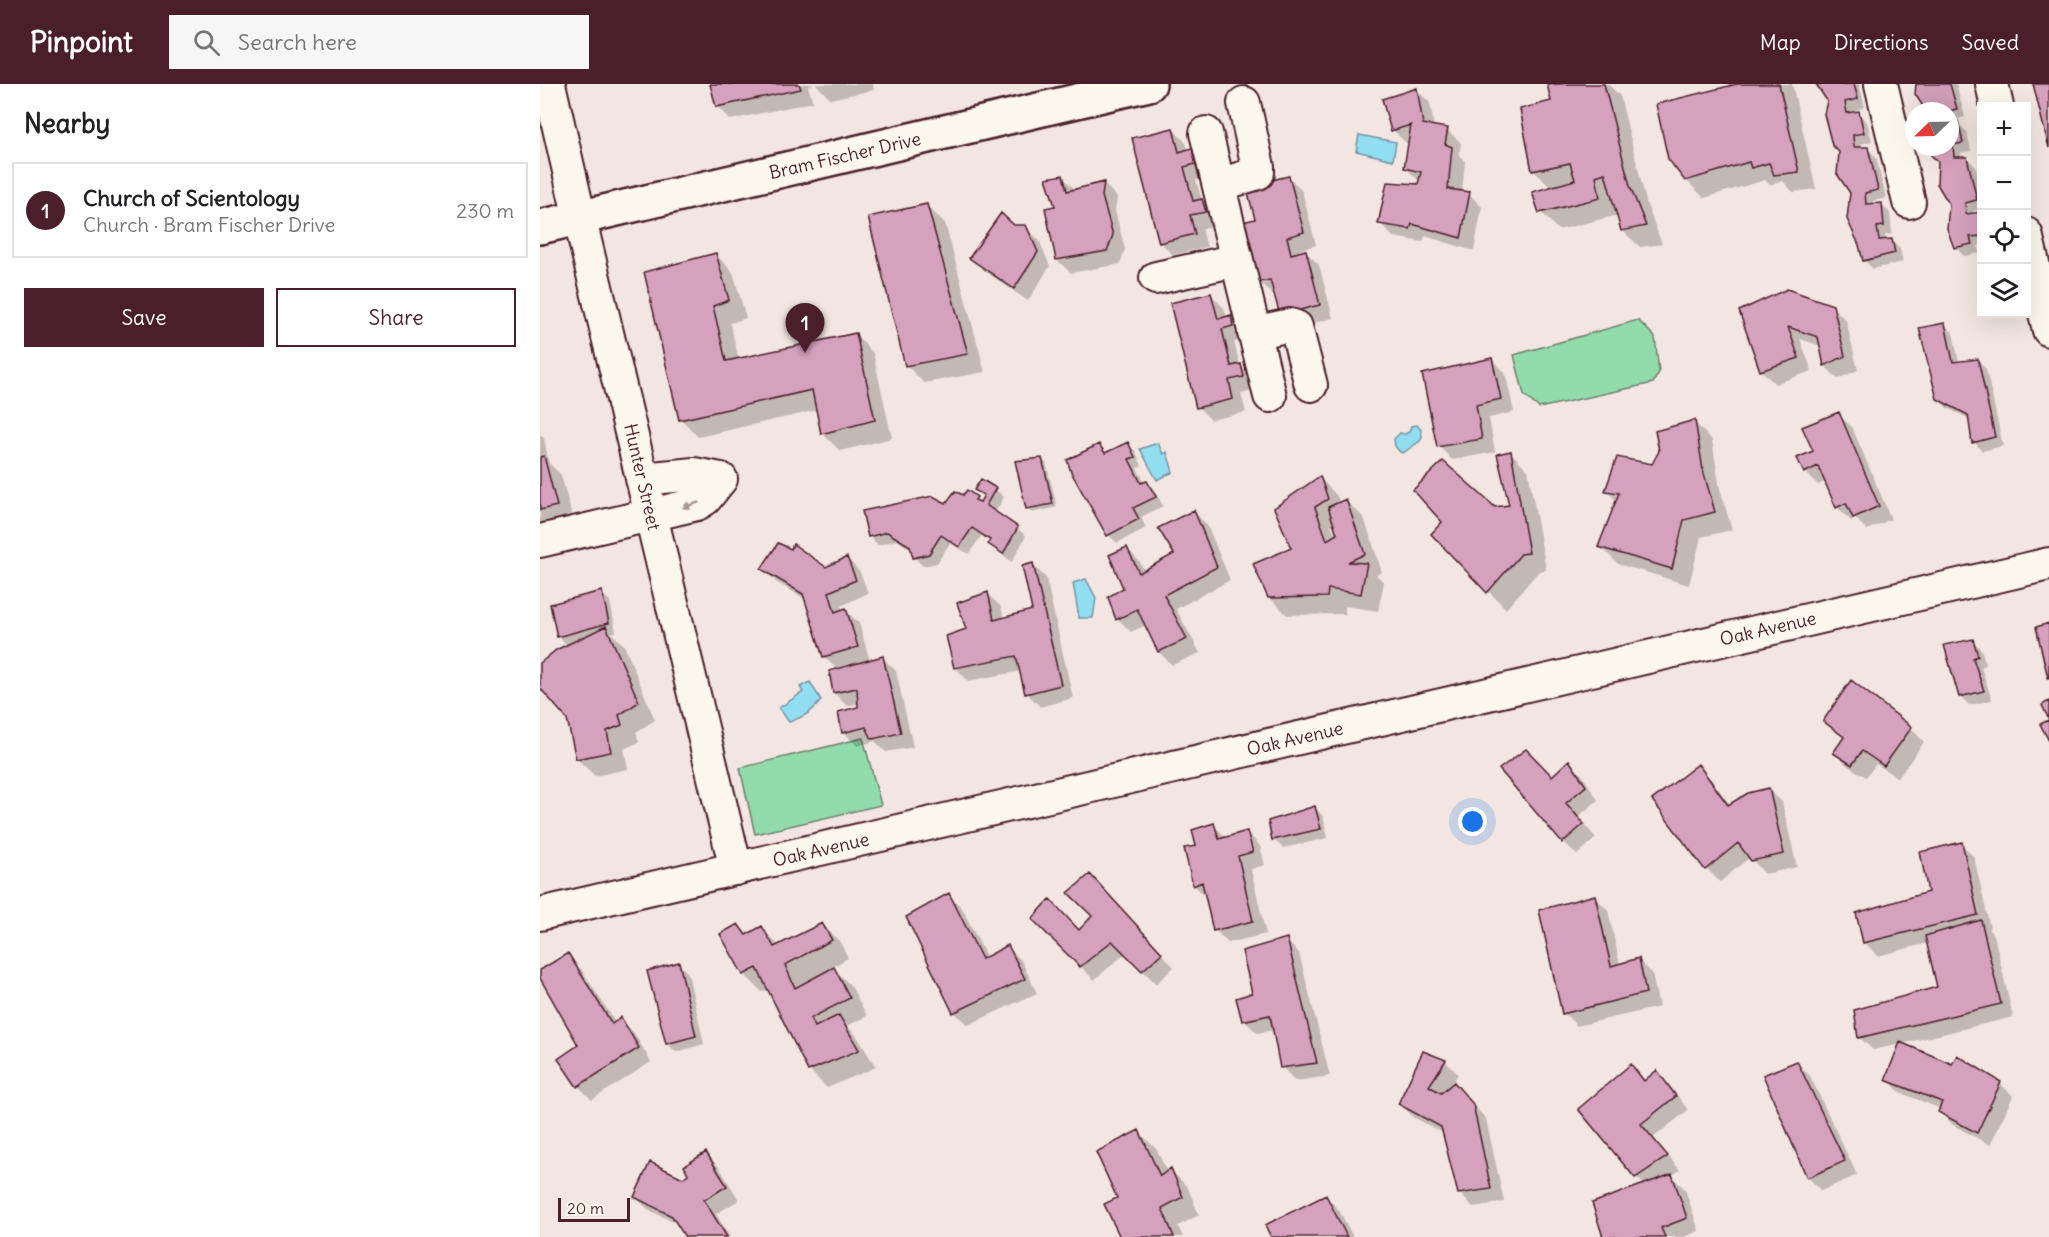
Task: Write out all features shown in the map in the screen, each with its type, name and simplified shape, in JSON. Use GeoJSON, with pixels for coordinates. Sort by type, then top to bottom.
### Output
{"type":"FeatureCollection","features":[{"type":"Feature","properties":{"kind":"main road","name":"Bram Fischer Drive"},"geometry":{"type":"LineString","coordinates":[[540,227],[1149,84]]}},
{"type":"Feature","properties":{"kind":"street","name":"Hunter Street"},"geometry":{"type":"LineString","coordinates":[[549,84],[579,218],[736,869]]}},
{"type":"Feature","properties":{"kind":"street"},"geometry":{"type":"LineString","coordinates":[[1881,84],[1909,202]]}},
{"type":"Feature","properties":{"kind":"street"},"geometry":{"type":"LineString","coordinates":[[1992,84],[1996,102]]}},
{"type":"Feature","properties":{"kind":"street"},"geometry":{"type":"LineString","coordinates":[[1219,185],[1258,173],[1244,103]]}},
{"type":"Feature","properties":{"kind":"street"},"geometry":{"type":"LineString","coordinates":[[1206,133],[1270,396]]}},
{"type":"Feature","properties":{"kind":"street"},"geometry":{"type":"LineString","coordinates":[[2031,253],[2047,314]]}},
{"type":"Feature","properties":{"kind":"street"},"geometry":{"type":"LineString","coordinates":[[1156,278],[1237,260]]}},
{"type":"Feature","properties":{"kind":"street"},"geometry":{"type":"LineString","coordinates":[[1254,333],[1290,325],[1296,327],[1311,385]]}},
{"type":"Feature","properties":{"kind":"street"},"geometry":{"type":"LineString","coordinates":[[540,541],[697,504],[705,499],[721,479],[694,474],[642,479]]}},
{"type":"Feature","properties":{"kind":"street","name":"Oak Avenue"},"geometry":{"type":"LineString","coordinates":[[540,914],[2049,564]]}},
{"type":"Feature","properties":{"kind":"green space"},"geometry":{"type":"Polygon","coordinates":[[[1638,320],[1655,337],[1659,372],[1653,383],[1539,408],[1524,395],[1514,355],[1638,320]]]}},
{"type":"Feature","properties":{"kind":"green space"},"geometry":{"type":"Polygon","coordinates":[[[863,738],[881,805],[755,834],[740,768],[863,738]]]}},
{"type":"Feature","properties":{"kind":"water"},"geometry":{"type":"Polygon","coordinates":[[[1359,135],[1396,142],[1393,160],[1356,151],[1359,135]]]}},
{"type":"Feature","properties":{"kind":"water"},"geometry":{"type":"Polygon","coordinates":[[[1417,425],[1421,430],[1420,441],[1403,453],[1400,452],[1395,446],[1394,439],[1400,433],[1409,432],[1411,426],[1417,425]]]}},
{"type":"Feature","properties":{"kind":"water"},"geometry":{"type":"Polygon","coordinates":[[[1158,443],[1163,454],[1167,452],[1173,472],[1157,480],[1140,449],[1158,443]]]}},
{"type":"Feature","properties":{"kind":"water"},"geometry":{"type":"Polygon","coordinates":[[[1086,579],[1096,598],[1093,618],[1079,618],[1073,583],[1086,579]]]}},
{"type":"Feature","properties":{"kind":"water"},"geometry":{"type":"Polygon","coordinates":[[[810,682],[821,700],[807,714],[789,722],[779,708],[803,692],[800,687],[810,682]]]}},
{"type":"Feature","properties":{"kind":"building"},"geometry":{"type":"Polygon","coordinates":[[[710,84],[799,84],[801,89],[716,107],[710,84]]]}},
{"type":"Feature","properties":{"kind":"building"},"geometry":{"type":"Polygon","coordinates":[[[1547,84],[1604,84],[1630,186],[1646,226],[1621,231],[1605,173],[1596,176],[1600,198],[1539,213],[1532,192],[1575,180],[1570,163],[1532,171],[1520,109],[1551,101],[1547,84]]]}},
{"type":"Feature","properties":{"kind":"building"},"geometry":{"type":"Polygon","coordinates":[[[1737,84],[1779,84],[1799,172],[1774,175],[1769,163],[1751,168],[1749,162],[1685,181],[1668,159],[1656,104],[1737,84]]]}},
{"type":"Feature","properties":{"kind":"building"},"geometry":{"type":"Polygon","coordinates":[[[1816,84],[1854,84],[1858,99],[1845,102],[1847,113],[1859,111],[1864,133],[1853,135],[1854,147],[1868,147],[1878,190],[1865,193],[1866,204],[1882,203],[1884,226],[1877,227],[1879,240],[1892,239],[1895,253],[1863,261],[1859,245],[1847,219],[1850,193],[1837,174],[1839,152],[1832,145],[1824,114],[1827,101],[1816,84]]]}},
{"type":"Feature","properties":{"kind":"building"},"geometry":{"type":"Polygon","coordinates":[[[1916,84],[1950,84],[1955,102],[1920,102],[1915,94],[1916,84]]]}},
{"type":"Feature","properties":{"kind":"building"},"geometry":{"type":"Polygon","coordinates":[[[2033,84],[2049,84],[2049,148],[2033,84]]]}},
{"type":"Feature","properties":{"kind":"building"},"geometry":{"type":"Polygon","coordinates":[[[1417,88],[1423,124],[1448,128],[1445,144],[1452,147],[1448,189],[1470,192],[1461,238],[1412,224],[1410,229],[1378,224],[1387,182],[1418,184],[1421,172],[1404,168],[1411,125],[1391,131],[1382,99],[1417,88]]]}},
{"type":"Feature","properties":{"kind":"building"},"geometry":{"type":"Polygon","coordinates":[[[1959,125],[1963,143],[1959,144],[1959,125]]]}},
{"type":"Feature","properties":{"kind":"building"},"geometry":{"type":"Polygon","coordinates":[[[1173,128],[1179,152],[1192,148],[1196,164],[1184,167],[1193,201],[1202,199],[1206,212],[1190,215],[1195,234],[1159,243],[1132,138],[1173,128]]]}},
{"type":"Feature","properties":{"kind":"building"},"geometry":{"type":"Polygon","coordinates":[[[1932,156],[1967,157],[1977,200],[1965,203],[1966,214],[1977,213],[1977,236],[1970,237],[1972,244],[1954,248],[1947,229],[1949,204],[1937,184],[1938,162],[1932,156]]]}},
{"type":"Feature","properties":{"kind":"building"},"geometry":{"type":"Polygon","coordinates":[[[1063,175],[1067,191],[1104,182],[1102,196],[1113,235],[1107,251],[1056,260],[1045,208],[1055,206],[1046,178],[1063,175]]]}},
{"type":"Feature","properties":{"kind":"building"},"geometry":{"type":"Polygon","coordinates":[[[1289,176],[1304,232],[1287,237],[1291,254],[1306,250],[1320,305],[1280,315],[1270,280],[1258,282],[1243,222],[1255,219],[1246,186],[1289,176]]]}},
{"type":"Feature","properties":{"kind":"building"},"geometry":{"type":"Polygon","coordinates":[[[927,204],[968,354],[905,366],[868,217],[927,204]]]}},
{"type":"Feature","properties":{"kind":"building"},"geometry":{"type":"Polygon","coordinates":[[[1001,213],[1014,225],[1026,225],[1038,252],[1014,289],[969,258],[1001,213]]]}},
{"type":"Feature","properties":{"kind":"building"},"geometry":{"type":"Polygon","coordinates":[[[716,253],[729,300],[713,306],[726,361],[856,333],[875,420],[821,434],[812,390],[679,420],[644,272],[716,253]]]}},
{"type":"Feature","properties":{"kind":"building"},"geometry":{"type":"Polygon","coordinates":[[[1787,289],[1833,305],[1845,356],[1824,366],[1818,337],[1788,327],[1799,358],[1760,371],[1739,311],[1787,289]]]}},
{"type":"Feature","properties":{"kind":"building"},"geometry":{"type":"Polygon","coordinates":[[[1211,293],[1218,319],[1231,315],[1233,326],[1222,329],[1231,366],[1241,364],[1244,377],[1229,380],[1233,399],[1196,408],[1170,303],[1211,293]]]}},
{"type":"Feature","properties":{"kind":"building"},"geometry":{"type":"Polygon","coordinates":[[[1945,323],[1953,362],[1978,359],[1995,437],[1972,443],[1968,415],[1937,399],[1919,328],[1945,323]]]}},
{"type":"Feature","properties":{"kind":"building"},"geometry":{"type":"Polygon","coordinates":[[[1492,358],[1501,399],[1476,405],[1482,439],[1437,447],[1422,374],[1492,358]]]}},
{"type":"Feature","properties":{"kind":"building"},"geometry":{"type":"Polygon","coordinates":[[[1839,412],[1879,506],[1853,518],[1846,503],[1836,508],[1818,466],[1804,473],[1797,458],[1813,451],[1802,427],[1839,412]]]}},
{"type":"Feature","properties":{"kind":"building"},"geometry":{"type":"Polygon","coordinates":[[[1695,420],[1703,470],[1715,512],[1684,520],[1672,569],[1598,547],[1619,493],[1605,491],[1617,457],[1652,464],[1659,451],[1655,431],[1695,420]]]}},
{"type":"Feature","properties":{"kind":"building"},"geometry":{"type":"Polygon","coordinates":[[[1128,442],[1135,457],[1129,459],[1141,483],[1147,481],[1156,497],[1133,508],[1139,519],[1107,536],[1071,472],[1067,460],[1099,444],[1105,453],[1128,442]]]}},
{"type":"Feature","properties":{"kind":"building"},"geometry":{"type":"Polygon","coordinates":[[[1511,451],[1529,553],[1521,554],[1487,593],[1431,534],[1442,522],[1413,490],[1443,461],[1495,507],[1509,505],[1497,454],[1511,451]]]}},
{"type":"Feature","properties":{"kind":"building"},"geometry":{"type":"Polygon","coordinates":[[[544,456],[557,506],[540,510],[540,457],[544,456]]]}},
{"type":"Feature","properties":{"kind":"building"},"geometry":{"type":"Polygon","coordinates":[[[1042,458],[1053,504],[1026,509],[1015,461],[1042,458]]]}},
{"type":"Feature","properties":{"kind":"building"},"geometry":{"type":"Polygon","coordinates":[[[1320,476],[1328,499],[1315,507],[1327,540],[1337,534],[1328,507],[1346,499],[1365,554],[1348,562],[1367,563],[1361,594],[1328,589],[1327,597],[1268,598],[1253,564],[1291,548],[1274,508],[1320,476]]]}},
{"type":"Feature","properties":{"kind":"building"},"geometry":{"type":"Polygon","coordinates":[[[981,479],[996,488],[986,505],[1018,527],[1003,554],[988,544],[990,540],[972,528],[959,547],[941,535],[929,554],[913,558],[910,546],[887,532],[868,537],[862,511],[933,496],[946,503],[955,491],[963,495],[967,490],[977,497],[975,500],[980,502],[984,495],[974,490],[981,479]]]}},
{"type":"Feature","properties":{"kind":"building"},"geometry":{"type":"Polygon","coordinates":[[[1194,510],[1217,567],[1164,595],[1187,639],[1158,652],[1137,609],[1116,620],[1108,597],[1123,588],[1109,555],[1127,547],[1139,573],[1174,554],[1158,528],[1194,510]]]}},
{"type":"Feature","properties":{"kind":"building"},"geometry":{"type":"Polygon","coordinates":[[[778,543],[791,549],[793,544],[826,567],[847,557],[856,580],[829,592],[835,612],[846,608],[858,647],[823,657],[803,594],[761,569],[778,543]]]}},
{"type":"Feature","properties":{"kind":"building"},"geometry":{"type":"Polygon","coordinates":[[[1033,563],[1061,685],[1025,694],[1016,656],[954,668],[946,636],[966,629],[957,603],[988,592],[994,620],[1032,610],[1022,566],[1033,563]]]}},
{"type":"Feature","properties":{"kind":"building"},"geometry":{"type":"Polygon","coordinates":[[[602,591],[609,623],[557,637],[550,604],[602,591]]]}},
{"type":"Feature","properties":{"kind":"building"},"geometry":{"type":"Polygon","coordinates":[[[2049,623],[2049,678],[2048,678],[2036,627],[2049,623]]]}},
{"type":"Feature","properties":{"kind":"building"},"geometry":{"type":"Polygon","coordinates":[[[606,626],[639,702],[619,715],[622,725],[607,731],[611,752],[576,759],[567,719],[540,688],[540,663],[556,650],[606,626]]]}},
{"type":"Feature","properties":{"kind":"building"},"geometry":{"type":"Polygon","coordinates":[[[1973,639],[1978,656],[1973,658],[1984,691],[1959,697],[1944,645],[1973,639]]]}},
{"type":"Feature","properties":{"kind":"building"},"geometry":{"type":"Polygon","coordinates":[[[883,656],[901,733],[872,739],[866,727],[842,733],[838,712],[858,707],[857,688],[833,693],[829,671],[883,656]]]}},
{"type":"Feature","properties":{"kind":"building"},"geometry":{"type":"Polygon","coordinates":[[[1851,680],[1912,727],[1884,766],[1862,751],[1852,765],[1833,753],[1844,737],[1823,721],[1851,680]]]}},
{"type":"Feature","properties":{"kind":"building"},"geometry":{"type":"Polygon","coordinates":[[[2049,701],[2049,720],[2042,705],[2049,701]]]}},
{"type":"Feature","properties":{"kind":"building"},"geometry":{"type":"Polygon","coordinates":[[[2049,720],[2049,741],[2040,724],[2049,720]]]}},
{"type":"Feature","properties":{"kind":"building"},"geometry":{"type":"Polygon","coordinates":[[[1526,749],[1552,776],[1569,760],[1586,786],[1566,803],[1584,824],[1562,843],[1499,769],[1526,749]]]}},
{"type":"Feature","properties":{"kind":"building"},"geometry":{"type":"Polygon","coordinates":[[[1698,764],[1728,805],[1748,793],[1769,788],[1784,854],[1751,861],[1738,843],[1705,870],[1652,800],[1698,764]]]}},
{"type":"Feature","properties":{"kind":"building"},"geometry":{"type":"Polygon","coordinates":[[[1315,806],[1321,829],[1272,840],[1268,821],[1315,806]]]}},
{"type":"Feature","properties":{"kind":"building"},"geometry":{"type":"Polygon","coordinates":[[[1214,823],[1219,839],[1247,831],[1253,852],[1238,856],[1253,921],[1213,931],[1202,882],[1193,886],[1184,848],[1196,846],[1192,830],[1214,823]]]}},
{"type":"Feature","properties":{"kind":"building"},"geometry":{"type":"Polygon","coordinates":[[[1962,842],[1978,915],[1863,943],[1856,913],[1928,892],[1920,852],[1962,842]]]}},
{"type":"Feature","properties":{"kind":"building"},"geometry":{"type":"Polygon","coordinates":[[[1090,874],[1162,953],[1142,971],[1112,941],[1080,967],[1032,919],[1050,899],[1079,930],[1092,916],[1068,893],[1090,874]]]}},
{"type":"Feature","properties":{"kind":"building"},"geometry":{"type":"Polygon","coordinates":[[[949,893],[982,959],[1008,945],[1025,979],[953,1013],[906,917],[949,893]]]}},
{"type":"Feature","properties":{"kind":"building"},"geometry":{"type":"Polygon","coordinates":[[[1595,895],[1611,966],[1639,958],[1646,993],[1562,1014],[1539,910],[1595,895]]]}},
{"type":"Feature","properties":{"kind":"building"},"geometry":{"type":"Polygon","coordinates":[[[1981,920],[2001,1004],[1858,1038],[1854,1010],[1937,987],[1925,936],[1981,920]]]}},
{"type":"Feature","properties":{"kind":"building"},"geometry":{"type":"Polygon","coordinates":[[[822,923],[832,940],[785,965],[795,988],[834,967],[850,998],[811,1018],[815,1027],[839,1015],[859,1050],[808,1071],[757,968],[743,975],[720,934],[738,924],[746,935],[762,926],[774,947],[822,923]]]}},
{"type":"Feature","properties":{"kind":"building"},"geometry":{"type":"Polygon","coordinates":[[[1287,938],[1317,1063],[1280,1068],[1270,1015],[1242,1021],[1236,998],[1252,993],[1242,951],[1287,938]]]}},
{"type":"Feature","properties":{"kind":"building"},"geometry":{"type":"Polygon","coordinates":[[[568,953],[612,1024],[621,1017],[639,1048],[577,1087],[558,1059],[578,1045],[540,978],[540,970],[568,953]]]}},
{"type":"Feature","properties":{"kind":"building"},"geometry":{"type":"Polygon","coordinates":[[[679,962],[696,1036],[666,1044],[647,971],[679,962]]]}},
{"type":"Feature","properties":{"kind":"building"},"geometry":{"type":"Polygon","coordinates":[[[1900,1042],[1952,1064],[1957,1055],[2001,1082],[1977,1133],[1938,1112],[1942,1102],[1885,1080],[1900,1042]]]}},
{"type":"Feature","properties":{"kind":"building"},"geometry":{"type":"Polygon","coordinates":[[[1423,1051],[1446,1060],[1429,1086],[1441,1093],[1454,1082],[1473,1104],[1491,1189],[1458,1194],[1441,1127],[1398,1104],[1423,1051]]]}},
{"type":"Feature","properties":{"kind":"building"},"geometry":{"type":"Polygon","coordinates":[[[1797,1061],[1845,1161],[1807,1178],[1763,1075],[1797,1061]]]}},
{"type":"Feature","properties":{"kind":"building"},"geometry":{"type":"Polygon","coordinates":[[[1631,1064],[1644,1081],[1657,1070],[1676,1096],[1641,1124],[1668,1156],[1635,1178],[1578,1109],[1631,1064]]]}},
{"type":"Feature","properties":{"kind":"building"},"geometry":{"type":"Polygon","coordinates":[[[1139,1130],[1160,1176],[1171,1168],[1183,1197],[1162,1208],[1174,1237],[1120,1237],[1104,1204],[1117,1198],[1096,1152],[1139,1130]]]}},
{"type":"Feature","properties":{"kind":"building"},"geometry":{"type":"Polygon","coordinates":[[[706,1152],[727,1186],[704,1200],[727,1237],[685,1237],[672,1216],[634,1197],[650,1162],[683,1178],[688,1174],[684,1166],[706,1152]]]}},
{"type":"Feature","properties":{"kind":"building"},"geometry":{"type":"Polygon","coordinates":[[[1672,1174],[1687,1218],[1661,1228],[1665,1237],[1603,1237],[1592,1203],[1672,1174]]]}},
{"type":"Feature","properties":{"kind":"building"},"geometry":{"type":"Polygon","coordinates":[[[1326,1195],[1347,1237],[1271,1237],[1265,1225],[1326,1195]]]}},
{"type":"Feature","properties":{"kind":"place","name":"Church of Scientology"},"geometry":{"type":"Point","coordinates":[805,353]}}]}
